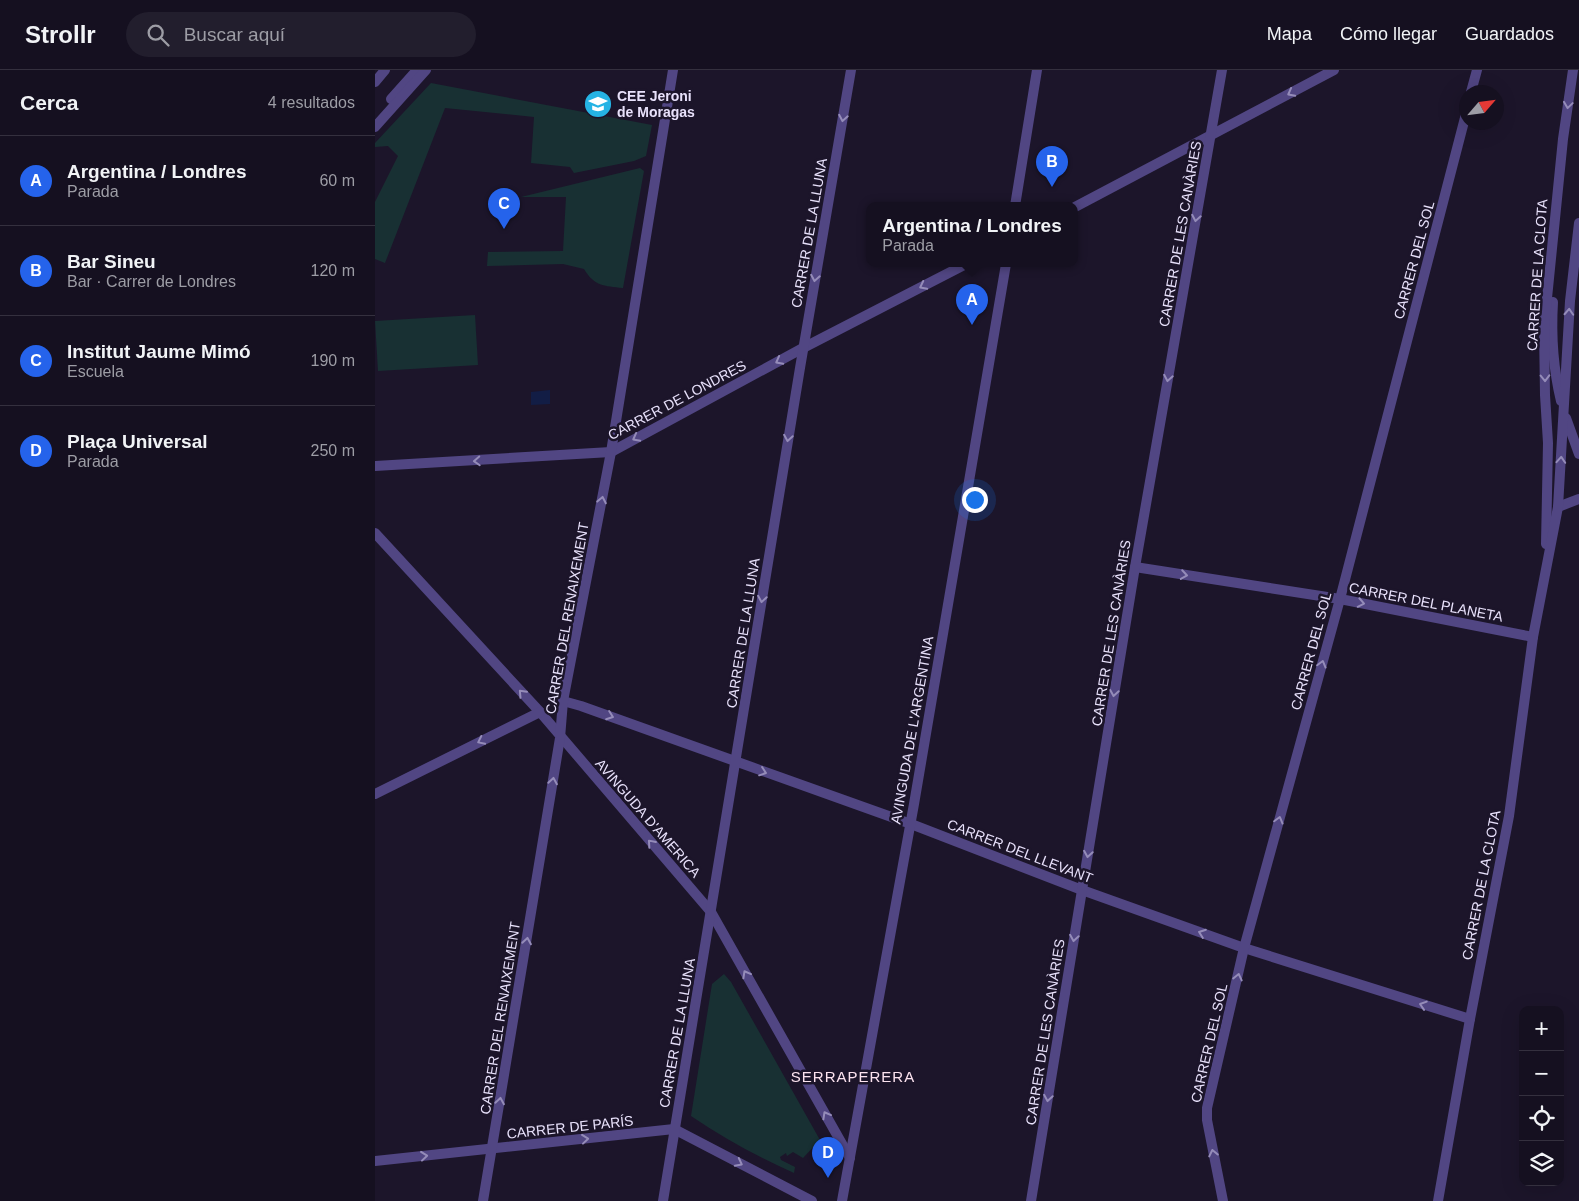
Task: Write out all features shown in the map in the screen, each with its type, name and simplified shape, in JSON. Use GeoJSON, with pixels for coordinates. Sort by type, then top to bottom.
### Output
{"type":"FeatureCollection","features":[{"type":"Feature","properties":{"kind":"street"},"geometry":{"type":"LineString","coordinates":[[375,82],[385,70]]}},
{"type":"Feature","properties":{"kind":"street"},"geometry":{"type":"LineString","coordinates":[[375,117],[417,70]]}},
{"type":"Feature","properties":{"kind":"street"},"geometry":{"type":"LineString","coordinates":[[375,127],[426,70]]}},
{"type":"Feature","properties":{"kind":"street","name":"CARRER DEL RENAIXEMENT"},"geometry":{"type":"LineString","coordinates":[[483,1201],[561,738],[563,701],[611,452],[673,70]]}},
{"type":"Feature","properties":{"kind":"street","name":"CARRER DE LA LLUNA"},"geometry":{"type":"LineString","coordinates":[[663,1201],[803,348],[851,70]]}},
{"type":"Feature","properties":{"kind":"street"},"geometry":{"type":"LineString","coordinates":[[1016,202],[1037,70]]}},
{"type":"Feature","properties":{"kind":"street","name":"CARRER DE LES CANÀRIES"},"geometry":{"type":"LineString","coordinates":[[1031,1201],[1135,567],[1222,70]]}},
{"type":"Feature","properties":{"kind":"street"},"geometry":{"type":"LineString","coordinates":[[1078,205],[1334,70]]}},
{"type":"Feature","properties":{"kind":"street"},"geometry":{"type":"LineString","coordinates":[[1473,85],[1477,70]]}},
{"type":"Feature","properties":{"kind":"street","name":"CARRER DE LA CLOTA"},"geometry":{"type":"LineString","coordinates":[[1545,572],[1548,443],[1545,395],[1545,328],[1563,139],[1573,70]]}},
{"type":"Feature","properties":{"kind":"street","name":"CARRER DEL SOL"},"geometry":{"type":"LineString","coordinates":[[1223,1201],[1207,1120],[1207,1108],[1244,948],[1340,599],[1462,130]]}},
{"type":"Feature","properties":{"kind":"street","name":"CARRER DE LA CLOTA"},"geometry":{"type":"LineString","coordinates":[[1438,1201],[1509,816],[1533,637],[1558,507],[1570,301],[1579,223]]}},
{"type":"Feature","properties":{"kind":"street"},"geometry":{"type":"LineString","coordinates":[[1552,242],[1554,291],[1553,360],[1564,413],[1579,454]]}},
{"type":"Feature","properties":{"kind":"street","name":"CARRER DE LONDRES"},"geometry":{"type":"LineString","coordinates":[[375,466],[611,452],[803,348],[960,267]]}},
{"type":"Feature","properties":{"kind":"street","name":"AVINGUDA DE L'ARGENTINA"},"geometry":{"type":"LineString","coordinates":[[842,1201],[911,824],[1005,267]]}},
{"type":"Feature","properties":{"kind":"street"},"geometry":{"type":"LineString","coordinates":[[1558,507],[1579,499]]}},
{"type":"Feature","properties":{"kind":"street","name":"AVINGUDA D'AMERICA"},"geometry":{"type":"LineString","coordinates":[[375,533],[540,712],[711,912],[849,1158]]}},
{"type":"Feature","properties":{"kind":"street","name":"CARRER DEL PLANETA"},"geometry":{"type":"LineString","coordinates":[[1135,567],[1340,599],[1533,637]]}},
{"type":"Feature","properties":{"kind":"street","name":"CARRER DEL LLEVANT"},"geometry":{"type":"LineString","coordinates":[[563,701],[911,824],[1082,890],[1244,948],[1470,1020]]}},
{"type":"Feature","properties":{"kind":"street"},"geometry":{"type":"LineString","coordinates":[[375,794],[540,712]]}},
{"type":"Feature","properties":{"kind":"street"},"geometry":{"type":"LineString","coordinates":[[675,1130],[812,1201]]}},
{"type":"Feature","properties":{"kind":"street","name":"CARRER DE PARÍS"},"geometry":{"type":"LineString","coordinates":[[375,1161],[675,1130]]}},
{"type":"Feature","properties":{"kind":"green space"},"geometry":{"type":"Polygon","coordinates":[[[431,83],[652,125],[646,156],[634,161],[574,173],[570,167],[531,163],[534,117],[445,108],[385,263],[375,259],[375,202],[398,156],[388,146],[375,147],[375,143],[431,83]]]}},
{"type":"Feature","properties":{"kind":"green space"},"geometry":{"type":"Polygon","coordinates":[[[640,168],[644,171],[623,288],[600,284],[592,279],[584,269],[563,264],[487,266],[488,252],[563,251],[566,197],[521,197],[640,168]]]}},
{"type":"Feature","properties":{"kind":"green space"},"geometry":{"type":"Polygon","coordinates":[[[475,315],[478,365],[378,371],[375,321],[475,315]]]}},
{"type":"Feature","properties":{"kind":"green space"},"geometry":{"type":"Polygon","coordinates":[[[724,974],[731,982],[820,1140],[803,1158],[793,1152],[787,1156],[786,1153],[780,1157],[781,1160],[795,1167],[794,1173],[741,1147],[691,1116],[712,984],[724,974]]]}},
{"type":"Feature","properties":{"kind":"water"},"geometry":{"type":"Polygon","coordinates":[[[550,390],[550,404],[531,405],[531,392],[550,390]]]}},
{"type":"Feature","properties":{"kind":"place","name":"CEE Jeroni de Moragas"},"geometry":{"type":"Point","coordinates":[598,104]}},
{"type":"Feature","properties":{"kind":"place","name":"Bar Sineu"},"geometry":{"type":"Point","coordinates":[1052,187]}},
{"type":"Feature","properties":{"kind":"place","name":"Institut Jaume Mimó"},"geometry":{"type":"Point","coordinates":[504,229]}},
{"type":"Feature","properties":{"kind":"place","name":"Argentina / Londres"},"geometry":{"type":"Point","coordinates":[972,325]}},
{"type":"Feature","properties":{"kind":"place","name":"Plaça Universal"},"geometry":{"type":"Point","coordinates":[828,1178]}},
{"type":"Feature","properties":{"kind":"district","name":"SERRAPERERA"},"geometry":{"type":"Point","coordinates":[853,1076]}}]}
